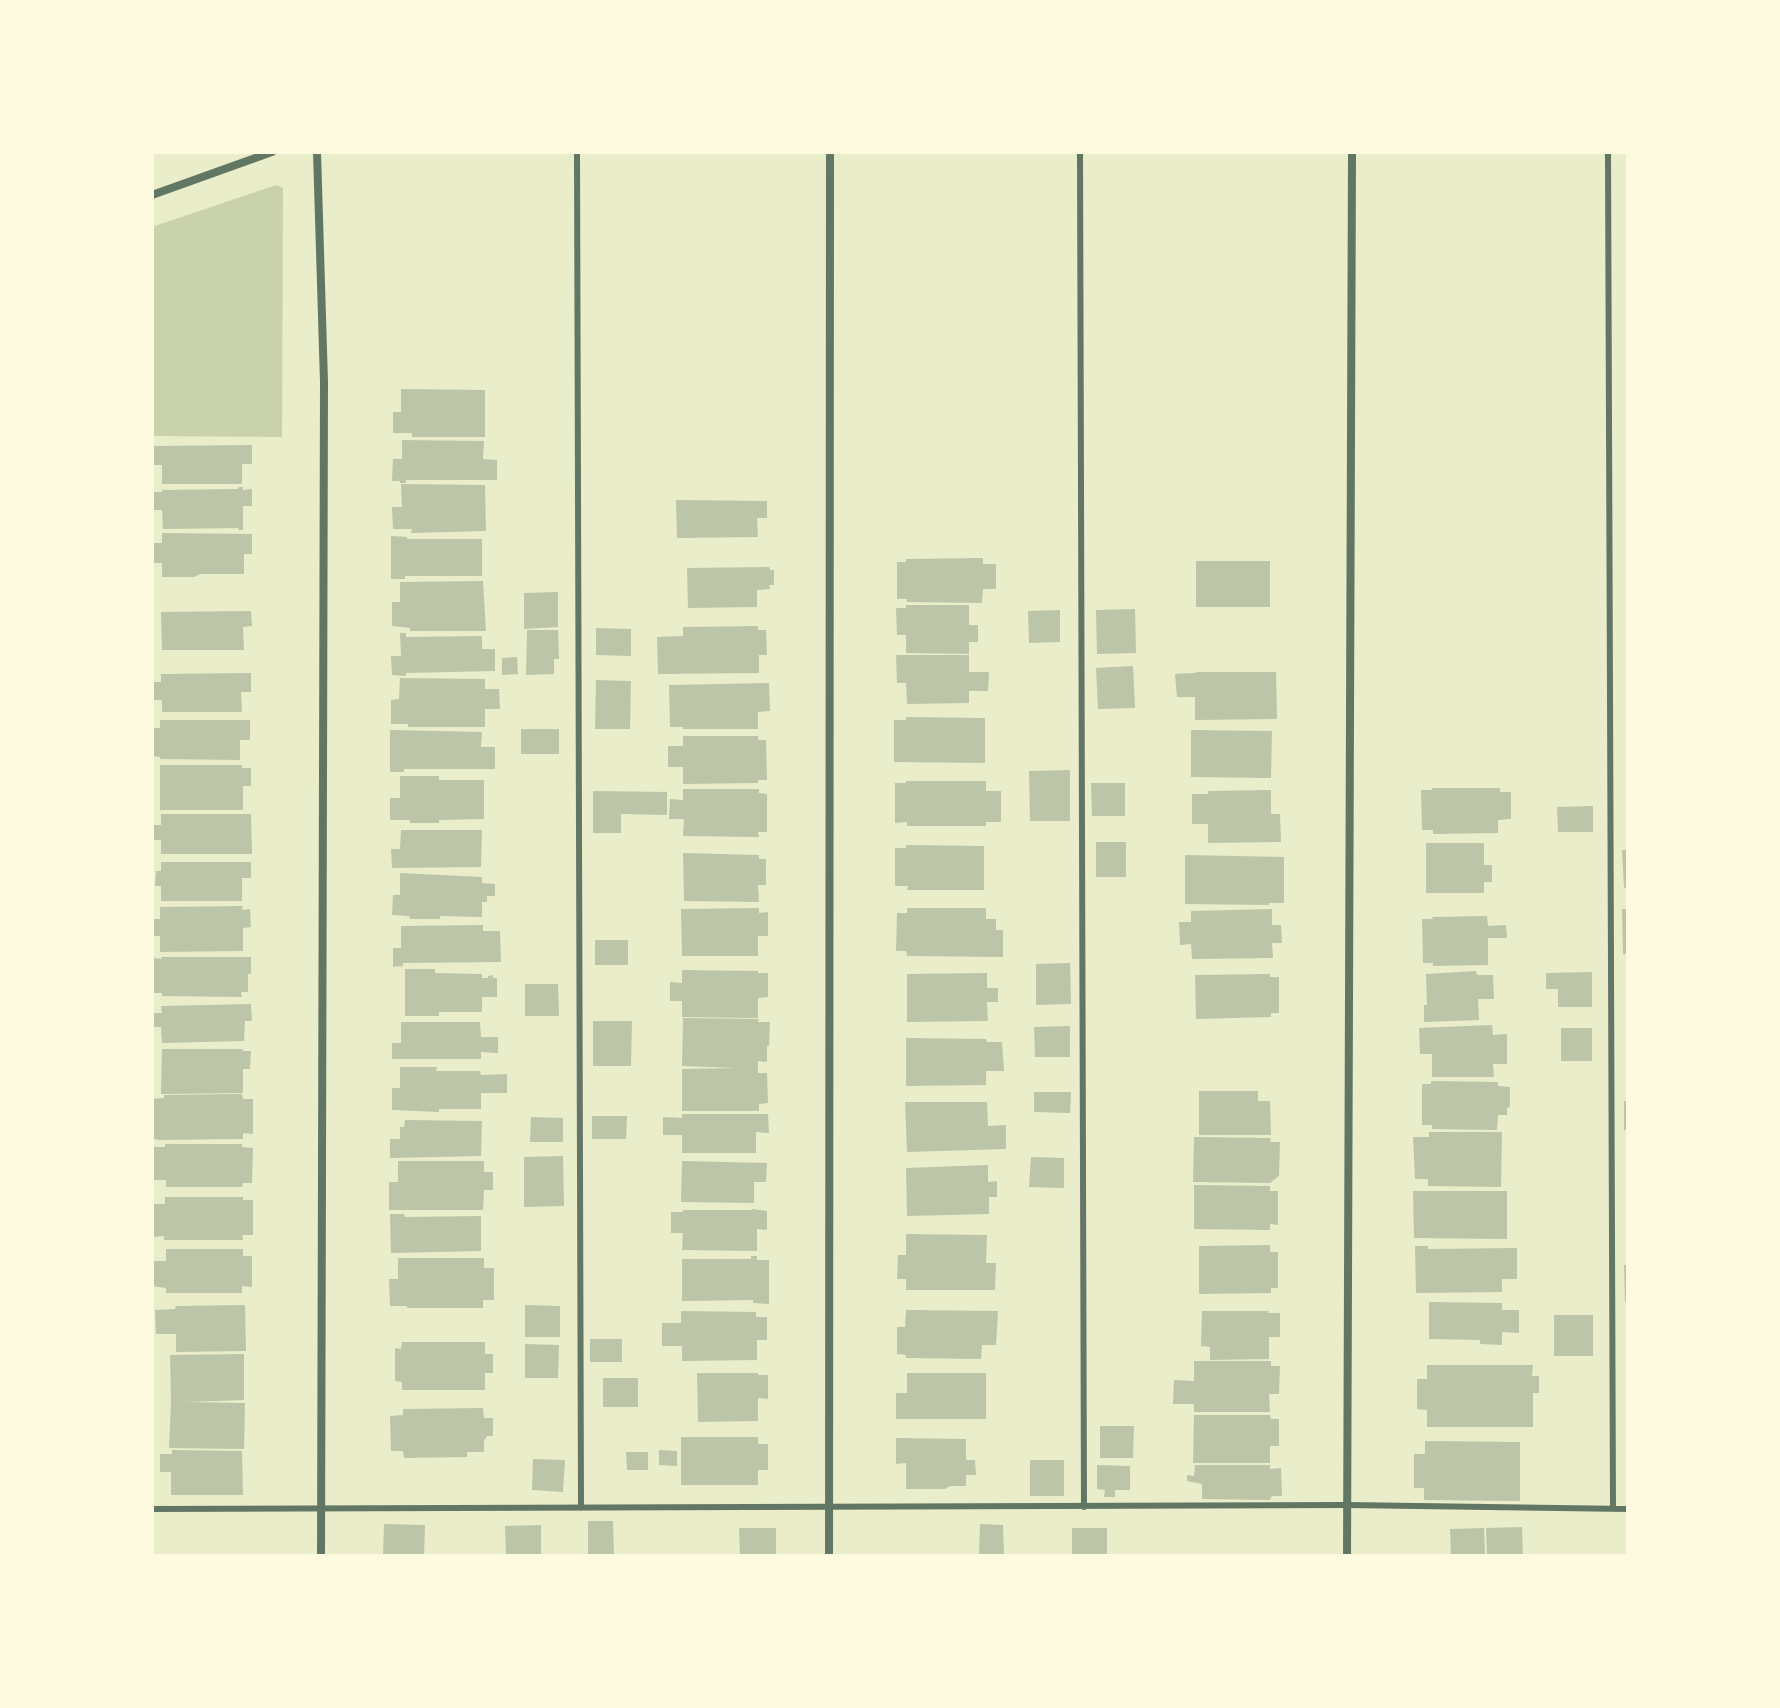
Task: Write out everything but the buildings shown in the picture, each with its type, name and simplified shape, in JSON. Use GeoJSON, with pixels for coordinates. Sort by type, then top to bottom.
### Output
{"type":"FeatureCollection","features":[{"type":"Feature","properties":{"kind":"street"},"geometry":{"type":"LineString","coordinates":[[152,195],[272,152]]}},
{"type":"Feature","properties":{"kind":"street"},"geometry":{"type":"LineString","coordinates":[[317,152],[324,382],[321,1556]]}},
{"type":"Feature","properties":{"kind":"street"},"geometry":{"type":"LineString","coordinates":[[829,1556],[830,152]]}},
{"type":"Feature","properties":{"kind":"street"},"geometry":{"type":"LineString","coordinates":[[1347,1556],[1352,152]]}},
{"type":"Feature","properties":{"kind":"lane"},"geometry":{"type":"LineString","coordinates":[[577,152],[581,1508]]}},
{"type":"Feature","properties":{"kind":"lane"},"geometry":{"type":"LineString","coordinates":[[1080,152],[1084,1507]]}},
{"type":"Feature","properties":{"kind":"lane"},"geometry":{"type":"LineString","coordinates":[[1608,152],[1613,1509]]}},
{"type":"Feature","properties":{"kind":"lane"},"geometry":{"type":"LineString","coordinates":[[152,1509],[1347,1505],[1628,1509]]}},
{"type":"Feature","properties":{"kind":"green space"},"geometry":{"type":"Polygon","coordinates":[[[276,185],[283,188],[282,437],[152,436],[152,227],[276,185]]]}}]}
